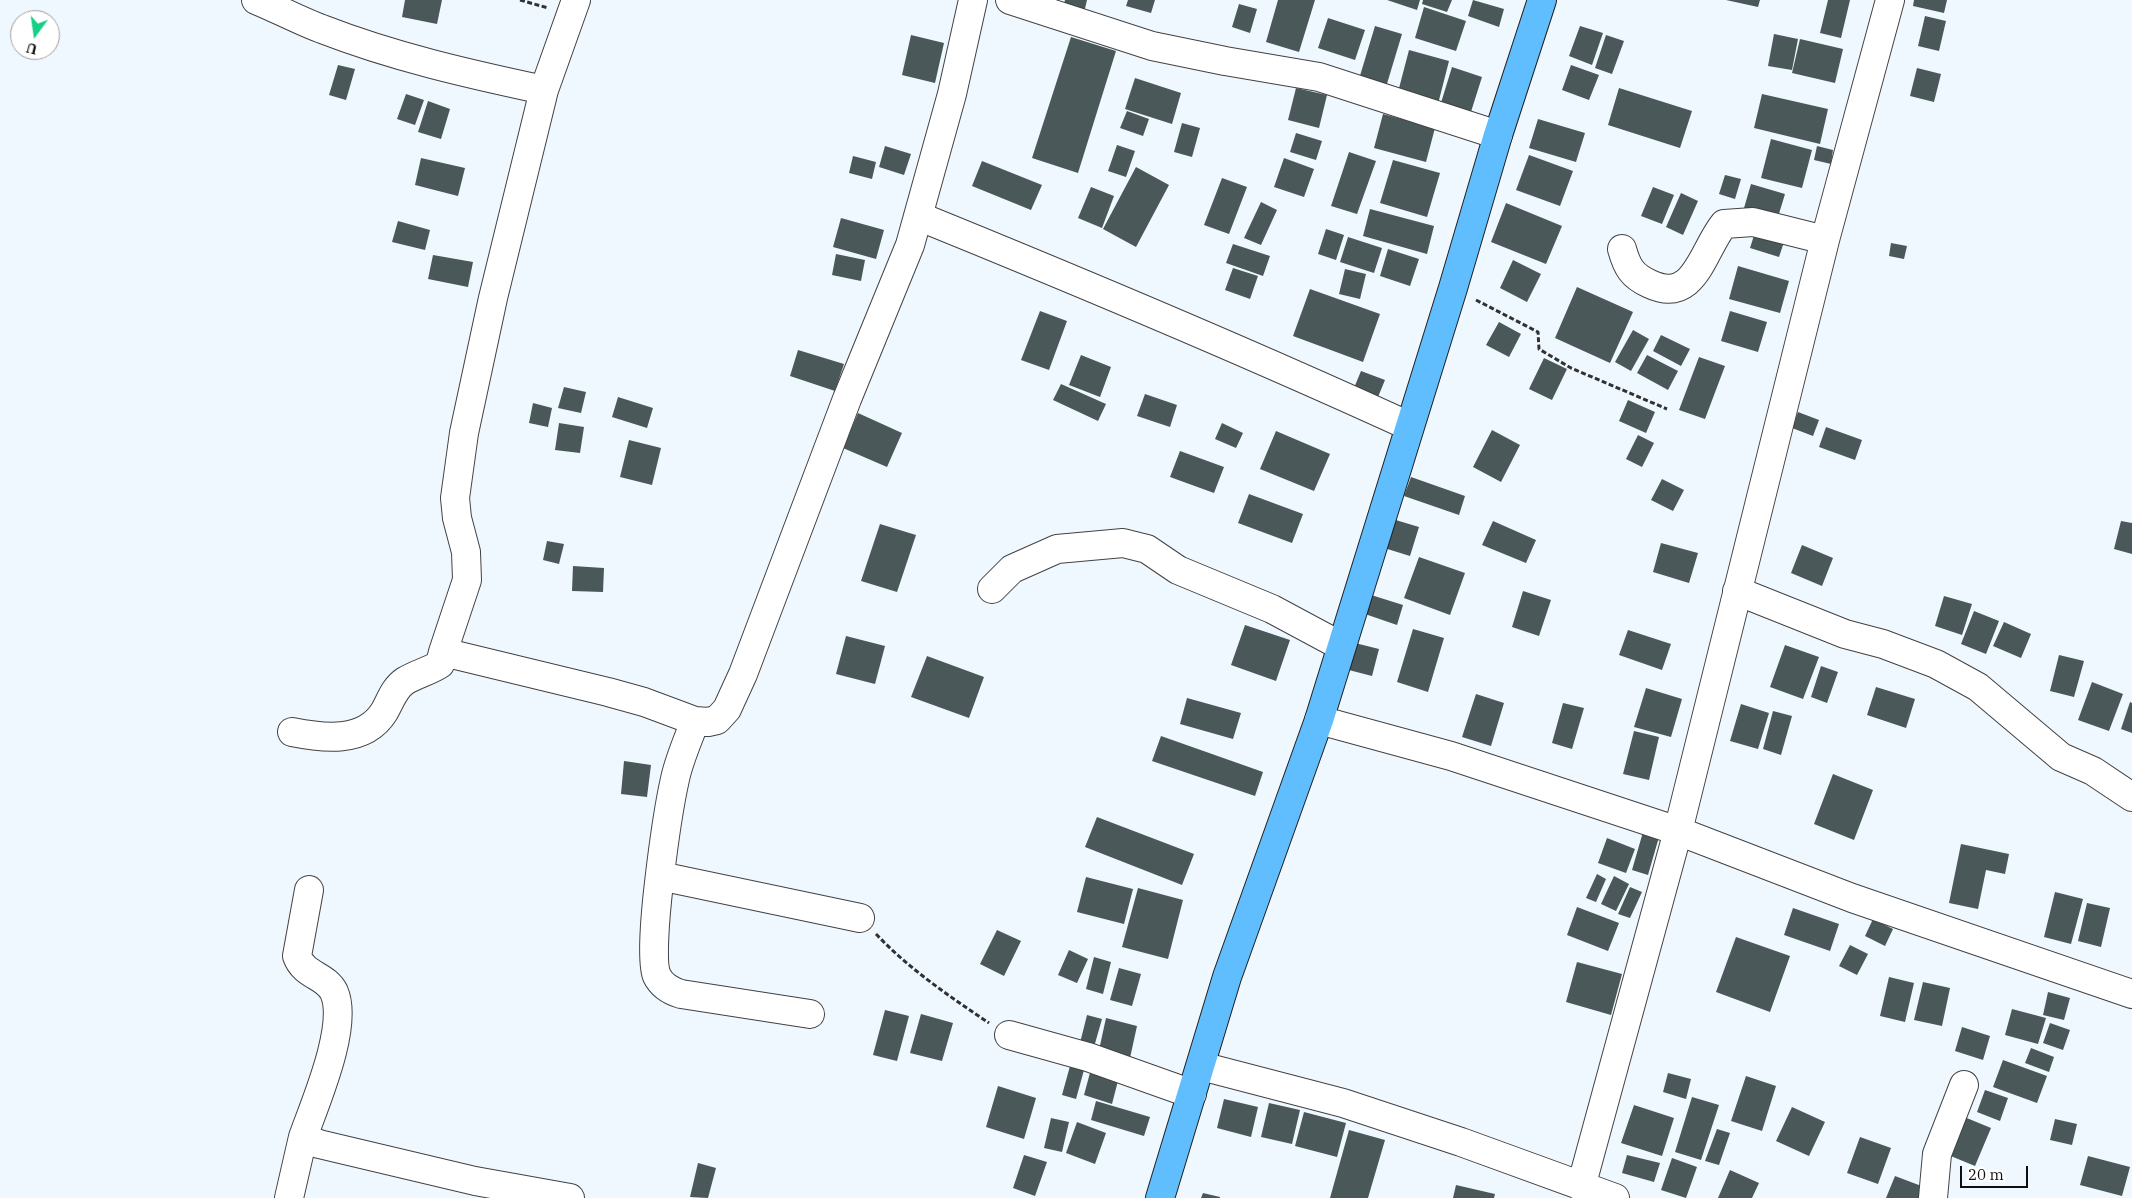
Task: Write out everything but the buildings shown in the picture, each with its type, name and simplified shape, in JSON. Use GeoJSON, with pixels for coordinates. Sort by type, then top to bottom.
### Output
{"type":"FeatureCollection","features":[{"type":"Feature","properties":{"kind":"main road"},"geometry":{"type":"LineString","coordinates":[[1160,1198],[1228,977],[1319,720],[1408,426],[1453,288],[1498,135],[1542,0]]}},
{"type":"Feature","properties":{"kind":"street"},"geometry":{"type":"LineString","coordinates":[[256,0],[322,29],[364,43],[451,70],[544,90]]}},
{"type":"Feature","properties":{"kind":"street"},"geometry":{"type":"LineString","coordinates":[[292,732],[319,737],[345,736],[366,730],[382,715],[393,693],[405,681],[440,664],[467,580],[466,552],[456,518],[455,498],[464,433],[493,298],[544,90],[576,0]]}},
{"type":"Feature","properties":{"kind":"street"},"geometry":{"type":"LineString","coordinates":[[443,652],[608,692],[644,702],[695,721],[708,722],[723,715],[743,674],[847,399],[910,245],[952,94],[973,0]]}},
{"type":"Feature","properties":{"kind":"street"},"geometry":{"type":"LineString","coordinates":[[1010,0],[1152,46],[1318,77],[1498,135]]}},
{"type":"Feature","properties":{"kind":"street"},"geometry":{"type":"LineString","coordinates":[[1582,1187],[1678,831],[1825,240],[1890,0]]}},
{"type":"Feature","properties":{"kind":"street"},"geometry":{"type":"LineString","coordinates":[[918,216],[1112,294],[1258,357],[1408,426]]}},
{"type":"Feature","properties":{"kind":"street"},"geometry":{"type":"LineString","coordinates":[[1622,249],[1626,263],[1636,278],[1669,290],[1677,289],[1692,279],[1714,236],[1724,224],[1753,222],[1825,240]]}},
{"type":"Feature","properties":{"kind":"street"},"geometry":{"type":"LineString","coordinates":[[992,589],[1012,569],[1057,550],[1124,543],[1147,549],[1178,570],[1272,609],[1341,646]]}},
{"type":"Feature","properties":{"kind":"street"},"geometry":{"type":"LineString","coordinates":[[1737,591],[1845,634],[1883,644],[1936,664],[1978,687],[2061,757],[2093,771],[2132,796]]}},
{"type":"Feature","properties":{"kind":"street"},"geometry":{"type":"LineString","coordinates":[[1319,720],[1451,756],[1678,831],[1852,898],[2132,994]]}},
{"type":"Feature","properties":{"kind":"street"},"geometry":{"type":"LineString","coordinates":[[695,721],[675,778],[660,876],[656,919],[655,969],[658,979],[664,985],[681,994],[810,1014]]}},
{"type":"Feature","properties":{"kind":"street"},"geometry":{"type":"LineString","coordinates":[[660,876],[860,918]]}},
{"type":"Feature","properties":{"kind":"street"},"geometry":{"type":"LineString","coordinates":[[289,1198],[303,1137],[334,1048],[338,1012],[334,992],[324,981],[300,966],[297,956],[309,890]]}},
{"type":"Feature","properties":{"kind":"street"},"geometry":{"type":"LineString","coordinates":[[1009,1035],[1088,1058],[1192,1094]]}},
{"type":"Feature","properties":{"kind":"street"},"geometry":{"type":"LineString","coordinates":[[1200,1066],[1342,1103],[1461,1142],[1615,1198]]}},
{"type":"Feature","properties":{"kind":"street"},"geometry":{"type":"LineString","coordinates":[[1933,1198],[1937,1154],[1964,1086]]}},
{"type":"Feature","properties":{"kind":"street"},"geometry":{"type":"LineString","coordinates":[[303,1137],[319,1144],[428,1171],[570,1198]]}},
{"type":"Feature","properties":{"kind":"path"},"geometry":{"type":"LineString","coordinates":[[1453,288],[1538,332],[1540,349],[1549,356],[1571,368],[1667,409]]}},
{"type":"Feature","properties":{"kind":"path"},"geometry":{"type":"LineString","coordinates":[[860,918],[893,952],[936,986],[1009,1035]]}}]}
